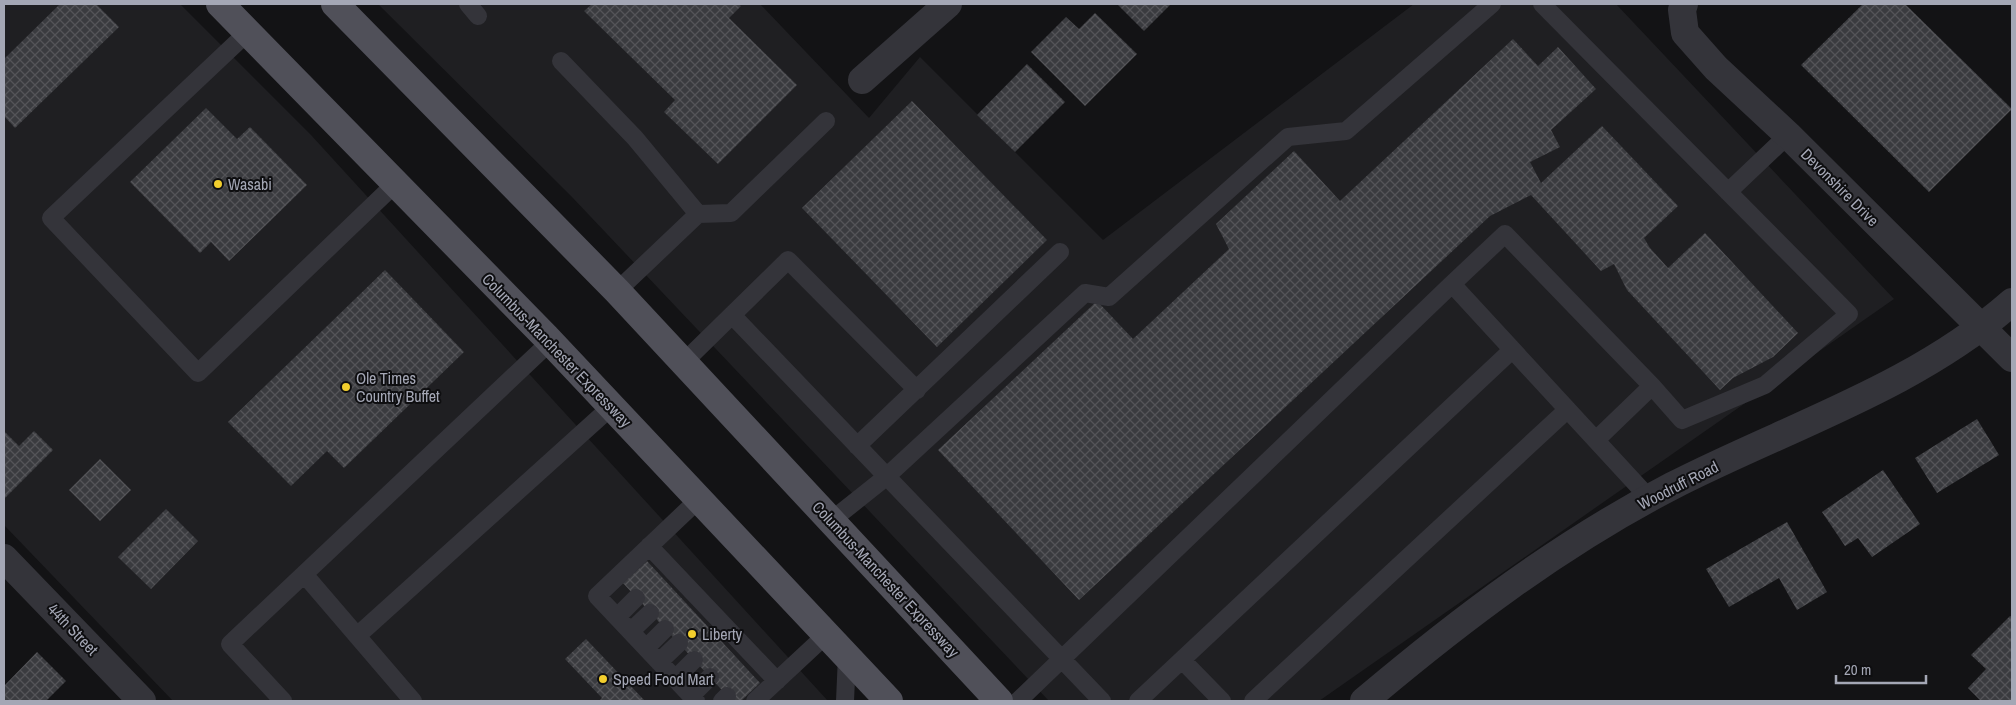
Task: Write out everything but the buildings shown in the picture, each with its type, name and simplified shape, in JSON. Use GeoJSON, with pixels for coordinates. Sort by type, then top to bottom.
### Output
{"type":"FeatureCollection","features":[{"type":"Feature","properties":{"kind":"main road","name":"Columbus-Manchester Expressway"},"geometry":{"type":"LineString","coordinates":[[220,4],[249,31],[550,342],[889,701]]}},
{"type":"Feature","properties":{"kind":"main road","name":"Columbus-Manchester Expressway"},"geometry":{"type":"LineString","coordinates":[[335,4],[617,291],[1000,701]]}},
{"type":"Feature","properties":{"kind":"street"},"geometry":{"type":"LineString","coordinates":[[862,80],[948,4]]}},
{"type":"Feature","properties":{"kind":"street","name":"Devonshire Drive"},"geometry":{"type":"LineString","coordinates":[[1683,7],[1684,33],[1716,68],[1788,135],[2012,358]]}},
{"type":"Feature","properties":{"kind":"street","name":"Woodruff Road"},"geometry":{"type":"LineString","coordinates":[[1364,701],[1432,643],[1512,583],[1672,486],[1871,394],[1982,329],[2012,302]]}},
{"type":"Feature","properties":{"kind":"street","name":"44th Street"},"geometry":{"type":"LineString","coordinates":[[4,558],[142,701]]}},
{"type":"Feature","properties":{"kind":"lane"},"geometry":{"type":"LineString","coordinates":[[832,520],[886,477],[1085,293],[1109,297],[1288,137],[1346,131],[1492,4]]}},
{"type":"Feature","properties":{"kind":"lane"},"geometry":{"type":"LineString","coordinates":[[1018,701],[1063,660],[1505,234],[1652,386],[1682,420],[1765,385],[1849,314],[1542,4]]}},
{"type":"Feature","properties":{"kind":"lane"},"geometry":{"type":"LineString","coordinates":[[249,31],[51,218],[198,373],[396,183]]}},
{"type":"Feature","properties":{"kind":"lane"},"geometry":{"type":"LineString","coordinates":[[561,61],[635,138],[698,214]]}},
{"type":"Feature","properties":{"kind":"lane"},"geometry":{"type":"LineString","coordinates":[[617,291],[698,214],[731,213],[826,121]]}},
{"type":"Feature","properties":{"kind":"lane"},"geometry":{"type":"LineString","coordinates":[[1728,192],[1788,135]]}},
{"type":"Feature","properties":{"kind":"lane"},"geometry":{"type":"LineString","coordinates":[[857,446],[1060,252]]}},
{"type":"Feature","properties":{"kind":"lane"},"geometry":{"type":"LineString","coordinates":[[684,362],[788,260],[917,390]]}},
{"type":"Feature","properties":{"kind":"lane"},"geometry":{"type":"LineString","coordinates":[[1452,284],[1650,499]]}},
{"type":"Feature","properties":{"kind":"lane"},"geometry":{"type":"LineString","coordinates":[[732,316],[1102,701]]}},
{"type":"Feature","properties":{"kind":"lane"},"geometry":{"type":"LineString","coordinates":[[284,701],[230,644],[550,342]]}},
{"type":"Feature","properties":{"kind":"lane"},"geometry":{"type":"LineString","coordinates":[[1138,701],[1512,350]]}},
{"type":"Feature","properties":{"kind":"lane"},"geometry":{"type":"LineString","coordinates":[[1596,440],[1652,386]]}},
{"type":"Feature","properties":{"kind":"lane"},"geometry":{"type":"LineString","coordinates":[[357,636],[611,407]]}},
{"type":"Feature","properties":{"kind":"lane"},"geometry":{"type":"LineString","coordinates":[[1253,701],[1567,410]]}},
{"type":"Feature","properties":{"kind":"lane"},"geometry":{"type":"LineString","coordinates":[[698,499],[597,596],[693,698],[710,677]]}},
{"type":"Feature","properties":{"kind":"lane"},"geometry":{"type":"LineString","coordinates":[[649,546],[664,571],[756,669],[777,681]]}},
{"type":"Feature","properties":{"kind":"lane"},"geometry":{"type":"LineString","coordinates":[[304,574],[413,701]]}},
{"type":"Feature","properties":{"kind":"lane"},"geometry":{"type":"LineString","coordinates":[[617,617],[636,598]]}},
{"type":"Feature","properties":{"kind":"lane"},"geometry":{"type":"LineString","coordinates":[[631,631],[650,613]]}},
{"type":"Feature","properties":{"kind":"lane"},"geometry":{"type":"LineString","coordinates":[[646,648],[665,629]]}},
{"type":"Feature","properties":{"kind":"lane"},"geometry":{"type":"LineString","coordinates":[[755,701],[827,634]]}},
{"type":"Feature","properties":{"kind":"lane"},"geometry":{"type":"LineString","coordinates":[[659,662],[678,643]]}},
{"type":"Feature","properties":{"kind":"lane"},"geometry":{"type":"LineString","coordinates":[[845,701],[848,656]]}},
{"type":"Feature","properties":{"kind":"lane"},"geometry":{"type":"LineString","coordinates":[[675,679],[694,660]]}},
{"type":"Feature","properties":{"kind":"lane"},"geometry":{"type":"LineString","coordinates":[[1182,660],[1222,701]]}},
{"type":"Feature","properties":{"kind":"shaded area"},"geometry":{"type":"Polygon","coordinates":[[[4,4],[180,4],[311,135],[828,701],[173,701],[4,525],[4,4]]]}},
{"type":"Feature","properties":{"kind":"shaded area"},"geometry":{"type":"Polygon","coordinates":[[[378,4],[760,4],[869,118],[920,57],[1103,240],[1414,4],[1616,4],[1894,299],[1319,701],[1049,701],[572,197],[378,4]]]}},
{"type":"Feature","properties":{"kind":"place","name":"Wasabi"},"geometry":{"type":"Point","coordinates":[218,184]}},
{"type":"Feature","properties":{"kind":"place","name":"Ole Times Country Buffet"},"geometry":{"type":"Point","coordinates":[346,387]}},
{"type":"Feature","properties":{"kind":"place","name":"Liberty"},"geometry":{"type":"Point","coordinates":[692,634]}},
{"type":"Feature","properties":{"kind":"place","name":"Speed Food Mart"},"geometry":{"type":"Point","coordinates":[603,679]}}]}
